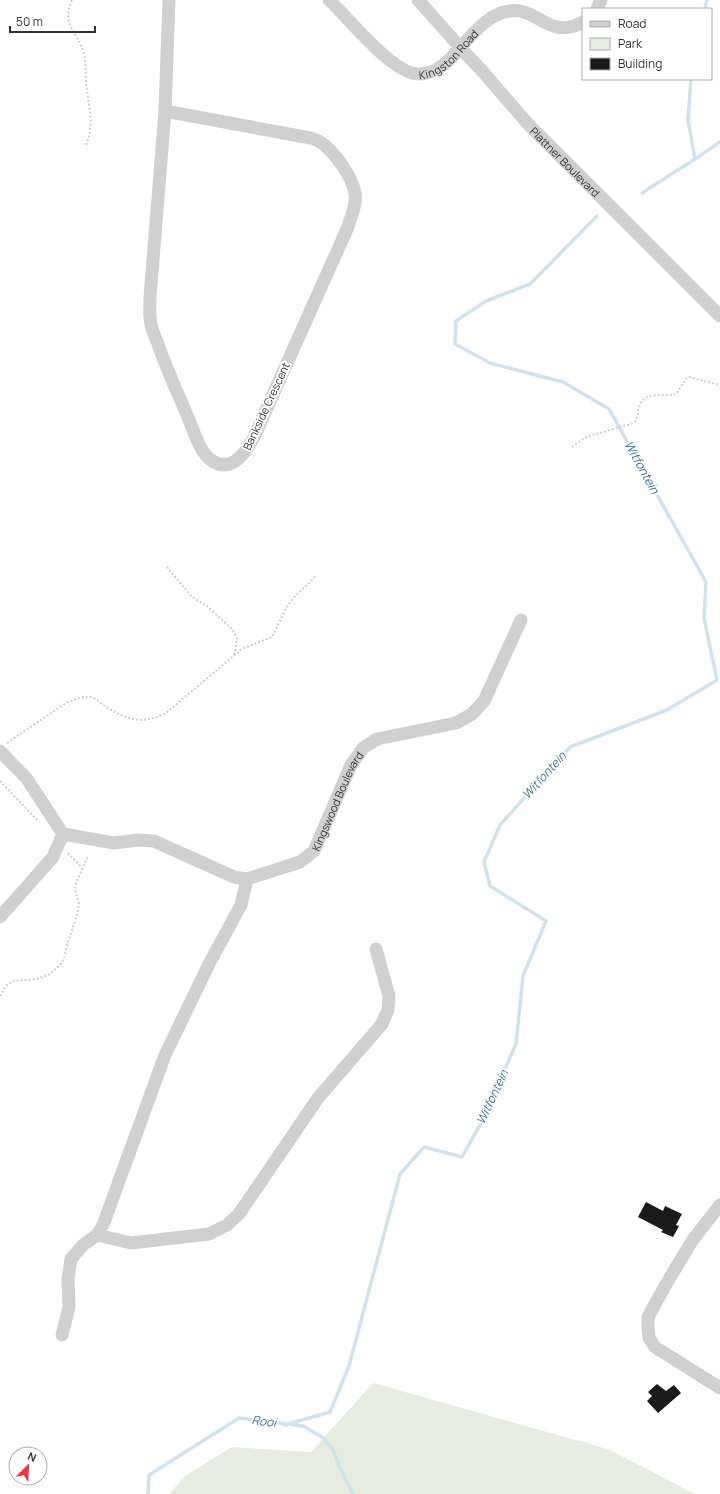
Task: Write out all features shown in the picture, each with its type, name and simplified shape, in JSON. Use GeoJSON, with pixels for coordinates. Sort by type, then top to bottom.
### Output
{"type":"FeatureCollection","features":[{"type":"Feature","properties":{"kind":"street","name":"Bankside Crescent"},"geometry":{"type":"LineString","coordinates":[[165,111],[305,137],[319,141],[331,151],[348,175],[355,193],[354,206],[348,227],[254,437],[247,450],[236,462],[225,465],[209,459],[200,445],[164,362],[151,324],[150,297],[165,111],[169,0]]}},
{"type":"Feature","properties":{"kind":"street","name":"Kingston Road"},"geometry":{"type":"LineString","coordinates":[[329,0],[386,56],[411,73],[419,74],[437,69],[449,60],[476,30],[495,16],[509,11],[523,11],[557,28],[575,26],[582,22]]}},
{"type":"Feature","properties":{"kind":"street","name":"Plattner Boulevard"},"geometry":{"type":"LineString","coordinates":[[418,0],[529,125],[720,316]]}},
{"type":"Feature","properties":{"kind":"street","name":"Kingswood Boulevard"},"geometry":{"type":"LineString","coordinates":[[247,879],[300,862],[314,851],[351,765],[363,748],[378,738],[456,723],[472,714],[484,701],[521,620]]}},
{"type":"Feature","properties":{"kind":"street"},"geometry":{"type":"LineString","coordinates":[[3,748],[27,779],[63,834],[114,843],[138,840],[154,841],[234,877],[247,879],[241,905],[210,962],[165,1055],[103,1225],[96,1235],[83,1245],[71,1259],[68,1278],[69,1307],[62,1335]]}},
{"type":"Feature","properties":{"kind":"street"},"geometry":{"type":"LineString","coordinates":[[0,917],[53,857],[63,834]]}},
{"type":"Feature","properties":{"kind":"street"},"geometry":{"type":"LineString","coordinates":[[96,1235],[131,1244],[209,1234],[227,1225],[239,1214],[318,1098],[382,1024],[388,1010],[389,996],[376,950]]}},
{"type":"Feature","properties":{"kind":"street"},"geometry":{"type":"LineString","coordinates":[[720,1205],[692,1241],[669,1279],[648,1317],[648,1328],[649,1338],[655,1347],[720,1388]]}},
{"type":"Feature","properties":{"kind":"path"},"geometry":{"type":"LineString","coordinates":[[72,0],[68,13],[69,22],[71,30],[83,50],[86,60],[86,79],[90,112],[90,131],[86,145]]}},
{"type":"Feature","properties":{"kind":"path"},"geometry":{"type":"LineString","coordinates":[[572,447],[586,437],[634,423],[637,418],[640,404],[644,398],[676,394],[689,377],[720,385]]}},
{"type":"Feature","properties":{"kind":"path"},"geometry":{"type":"LineString","coordinates":[[167,567],[192,597],[211,610],[233,630],[237,638],[233,657]]}},
{"type":"Feature","properties":{"kind":"path"},"geometry":{"type":"LineString","coordinates":[[3,748],[66,703],[77,698],[91,697],[107,708],[126,718],[140,721],[156,718],[166,713],[242,649],[272,636],[286,608],[293,599],[311,583],[316,575]]}},
{"type":"Feature","properties":{"kind":"path"},"geometry":{"type":"LineString","coordinates":[[0,996],[6,986],[13,981],[37,979],[50,974],[61,964],[77,915],[79,904],[75,890],[76,883],[88,856]]}},
{"type":"Feature","properties":{"kind":"green space"},"geometry":{"type":"Polygon","coordinates":[[[373,1383],[608,1449],[695,1494],[169,1494],[185,1476],[232,1447],[311,1452],[373,1383]]]}},
{"type":"Feature","properties":{"kind":"building"},"geometry":{"type":"Polygon","coordinates":[[[646,1202],[663,1211],[665,1206],[682,1214],[676,1225],[679,1226],[673,1237],[661,1232],[663,1230],[638,1217],[646,1202]]]}},
{"type":"Feature","properties":{"kind":"building"},"geometry":{"type":"Polygon","coordinates":[[[657,1384],[666,1391],[674,1385],[681,1393],[658,1413],[647,1401],[652,1396],[648,1392],[657,1384]]]}},
{"type":"Feature","properties":{"kind":"waterway"},"geometry":{"type":"LineString","coordinates":[[705,8],[707,0]]}},
{"type":"Feature","properties":{"kind":"waterway"},"geometry":{"type":"LineString","coordinates":[[691,80],[688,120],[695,159]]}},
{"type":"Feature","properties":{"kind":"waterway","name":"Witfontein"},"geometry":{"type":"LineString","coordinates":[[642,193],[720,142]]}},
{"type":"Feature","properties":{"kind":"waterway","name":"Witfontein"},"geometry":{"type":"LineString","coordinates":[[285,1425],[330,1412],[349,1366],[400,1174],[424,1147],[462,1157],[481,1123],[516,1044],[523,976],[546,921],[490,886],[484,862],[500,825],[570,747],[667,710],[717,680],[704,618],[706,582],[609,409],[563,382],[490,363],[455,344],[456,321],[486,301],[530,284],[597,216]]}},
{"type":"Feature","properties":{"kind":"waterway","name":"Rooi"},"geometry":{"type":"LineString","coordinates":[[148,1494],[149,1475],[239,1418],[303,1426],[322,1437],[333,1450],[353,1494]]}}]}
